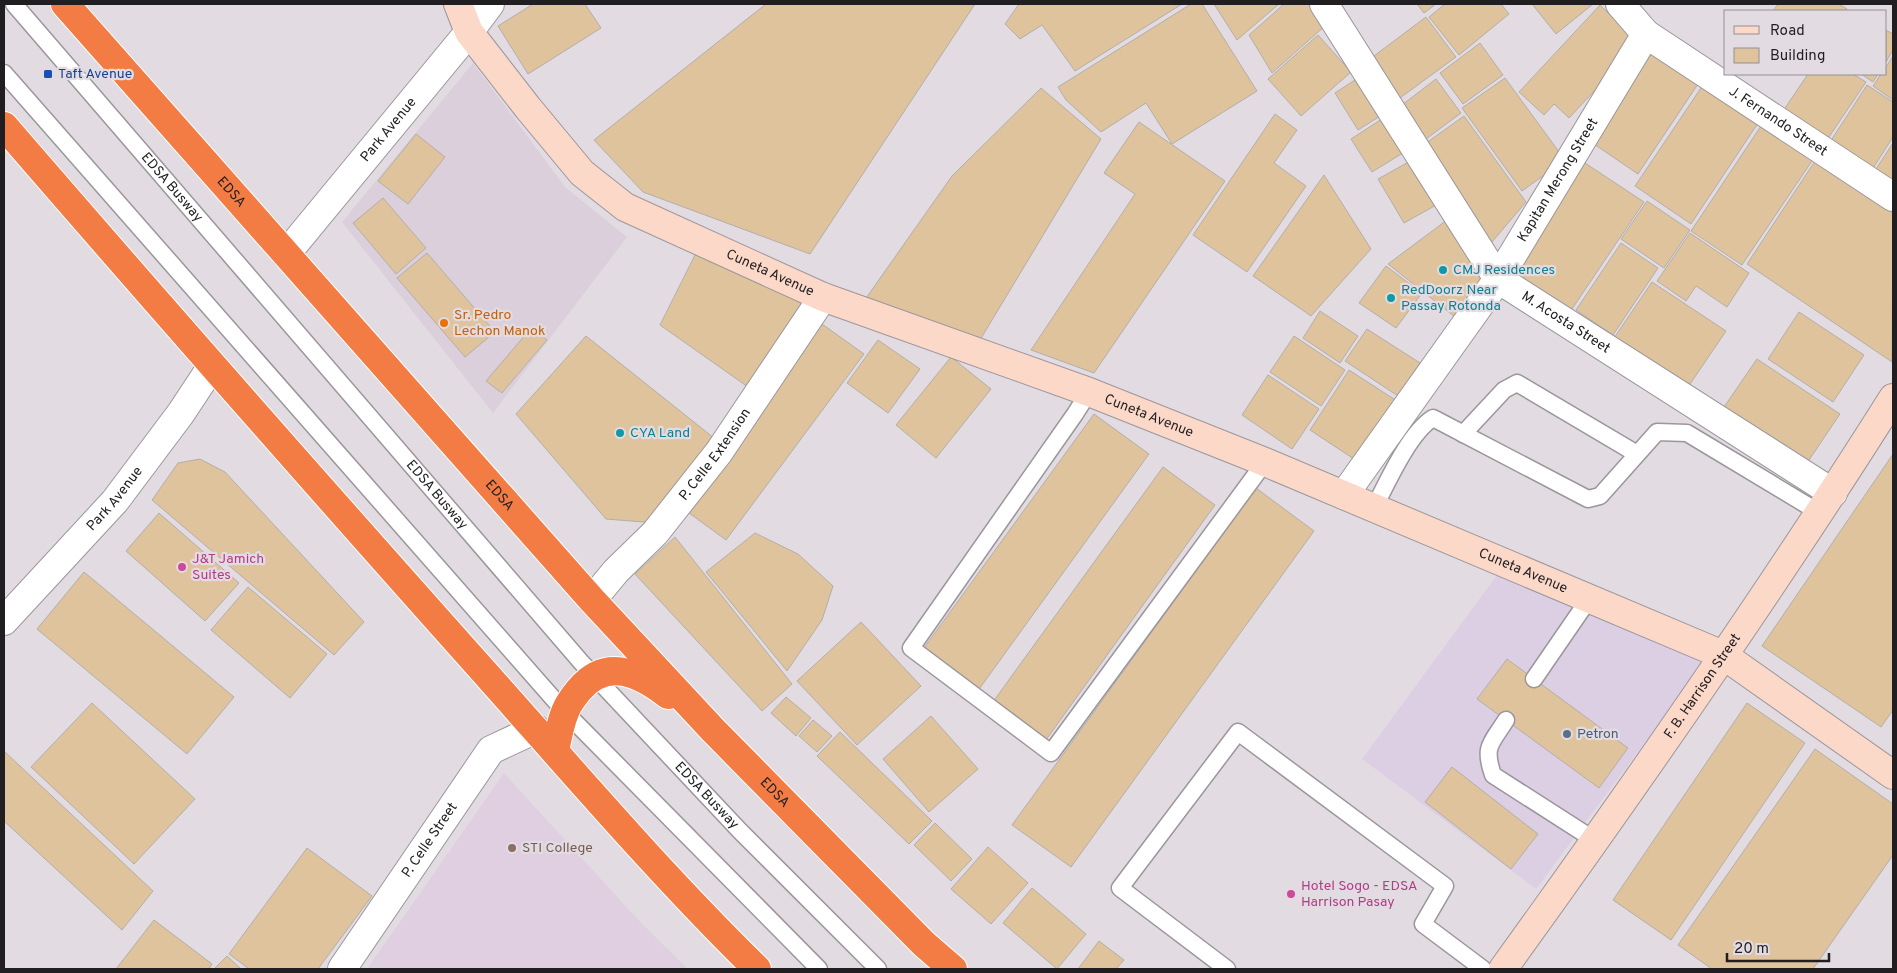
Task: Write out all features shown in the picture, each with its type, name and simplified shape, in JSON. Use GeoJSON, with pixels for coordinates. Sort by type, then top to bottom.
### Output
{"type":"FeatureCollection","features":[{"type":"Feature","properties":{"kind":"highway","name":"EDSA"},"geometry":{"type":"LineString","coordinates":[[65,4],[592,600],[713,730],[924,944],[953,969]]}},
{"type":"Feature","properties":{"kind":"highway"},"geometry":{"type":"LineString","coordinates":[[4,126],[212,366],[746,965]]}},
{"type":"Feature","properties":{"kind":"highway"},"geometry":{"type":"LineString","coordinates":[[555,750],[565,712],[573,697],[594,676],[609,670],[631,674],[652,682],[713,730]]}},
{"type":"Feature","properties":{"kind":"street","name":"Cuneta Avenue"},"geometry":{"type":"LineString","coordinates":[[458,4],[469,32],[528,108],[582,173],[625,207],[823,297],[1089,392],[1265,462],[1723,655],[1893,774]]}},
{"type":"Feature","properties":{"kind":"street","name":"Park Avenue"},"geometry":{"type":"LineString","coordinates":[[286,254],[490,4]]}},
{"type":"Feature","properties":{"kind":"street","name":"M. Acosta Street"},"geometry":{"type":"LineString","coordinates":[[1324,4],[1498,279],[1826,503]]}},
{"type":"Feature","properties":{"kind":"street","name":"J. Fernando Street"},"geometry":{"type":"LineString","coordinates":[[1620,4],[1646,34],[1893,197]]}},
{"type":"Feature","properties":{"kind":"street","name":"Kapitan Merong Street"},"geometry":{"type":"LineString","coordinates":[[1344,495],[1498,279],[1646,34]]}},
{"type":"Feature","properties":{"kind":"street","name":"P. Celle Extension"},"geometry":{"type":"LineString","coordinates":[[592,600],[616,571],[655,533],[719,452],[823,297]]}},
{"type":"Feature","properties":{"kind":"street","name":"Park Avenue"},"geometry":{"type":"LineString","coordinates":[[4,621],[115,501],[181,414],[212,366]]}},
{"type":"Feature","properties":{"kind":"street","name":"F. B. Harrison Street"},"geometry":{"type":"LineString","coordinates":[[1503,969],[1596,841],[1826,503],[1893,398]]}},
{"type":"Feature","properties":{"kind":"street","name":"P. Celle Street"},"geometry":{"type":"LineString","coordinates":[[342,969],[491,750],[536,729]]}},
{"type":"Feature","properties":{"kind":"lane","name":"EDSA Busway"},"geometry":{"type":"LineString","coordinates":[[14,4],[594,676],[740,831],[878,969]]}},
{"type":"Feature","properties":{"kind":"lane"},"geometry":{"type":"LineString","coordinates":[[4,73],[565,712],[819,969]]}},
{"type":"Feature","properties":{"kind":"lane"},"geometry":{"type":"LineString","coordinates":[[1463,434],[1504,390],[1517,383],[1637,454]]}},
{"type":"Feature","properties":{"kind":"lane"},"geometry":{"type":"LineString","coordinates":[[1089,392],[1076,414],[911,648],[1051,754],[1265,462]]}},
{"type":"Feature","properties":{"kind":"lane"},"geometry":{"type":"LineString","coordinates":[[1374,508],[1395,467],[1423,424],[1432,418],[1588,499],[1600,496],[1656,432],[1687,433],[1826,503]]}},
{"type":"Feature","properties":{"kind":"lane"},"geometry":{"type":"LineString","coordinates":[[1534,679],[1589,599]]}},
{"type":"Feature","properties":{"kind":"lane"},"geometry":{"type":"LineString","coordinates":[[1506,720],[1487,749],[1488,761],[1493,775],[1596,841]]}},
{"type":"Feature","properties":{"kind":"lane"},"geometry":{"type":"LineString","coordinates":[[1227,969],[1120,888],[1238,732],[1445,886],[1423,924],[1483,969]]}},
{"type":"Feature","properties":{"kind":"shaded area"},"geometry":{"type":"Polygon","coordinates":[[[473,63],[565,187],[627,237],[493,413],[342,222],[473,63]]]}},
{"type":"Feature","properties":{"kind":"shaded area"},"geometry":{"type":"Polygon","coordinates":[[[1497,575],[1704,663],[1536,889],[1362,759],[1497,575]]]}},
{"type":"Feature","properties":{"kind":"shaded area","name":"STI College"},"geometry":{"type":"Polygon","coordinates":[[[504,773],[641,923],[688,969],[367,969],[504,773]]]}},
{"type":"Feature","properties":{"kind":"building"},"geometry":{"type":"Polygon","coordinates":[[[533,4],[585,4],[601,28],[528,74],[498,26],[533,4]]]}},
{"type":"Feature","properties":{"kind":"building"},"geometry":{"type":"Polygon","coordinates":[[[766,4],[975,4],[810,254],[643,192],[594,140],[766,4]]]}},
{"type":"Feature","properties":{"kind":"building"},"geometry":{"type":"Polygon","coordinates":[[[1019,4],[1182,4],[1075,71],[1042,25],[1020,39],[1005,24],[1019,4]]]}},
{"type":"Feature","properties":{"kind":"building"},"geometry":{"type":"Polygon","coordinates":[[[1191,4],[1202,4],[1257,91],[1172,144],[1146,103],[1101,132],[1066,100],[1058,87],[1191,4]]]}},
{"type":"Feature","properties":{"kind":"building"},"geometry":{"type":"Polygon","coordinates":[[[1214,4],[1279,4],[1237,40],[1214,4]]]}},
{"type":"Feature","properties":{"kind":"building"},"geometry":{"type":"Polygon","coordinates":[[[1284,4],[1312,4],[1326,25],[1272,73],[1249,35],[1284,4]]]}},
{"type":"Feature","properties":{"kind":"building"},"geometry":{"type":"Polygon","coordinates":[[[1417,4],[1436,4],[1424,13],[1417,4]]]}},
{"type":"Feature","properties":{"kind":"building"},"geometry":{"type":"Polygon","coordinates":[[[1445,4],[1501,4],[1509,14],[1459,55],[1429,17],[1445,4]]]}},
{"type":"Feature","properties":{"kind":"building"},"geometry":{"type":"Polygon","coordinates":[[[1532,4],[1593,4],[1556,34],[1532,4]]]}},
{"type":"Feature","properties":{"kind":"building"},"geometry":{"type":"Polygon","coordinates":[[[1778,4],[1839,4],[1847,9],[1846,10],[1774,10],[1778,4]]]}},
{"type":"Feature","properties":{"kind":"building"},"geometry":{"type":"Polygon","coordinates":[[[1600,5],[1639,43],[1569,118],[1554,104],[1544,115],[1519,92],[1600,5]]]}},
{"type":"Feature","properties":{"kind":"building"},"geometry":{"type":"Polygon","coordinates":[[[1426,17],[1456,57],[1400,98],[1370,59],[1426,17]]]}},
{"type":"Feature","properties":{"kind":"building"},"geometry":{"type":"Polygon","coordinates":[[[1887,31],[1893,34],[1893,50],[1887,60],[1887,31]]]}},
{"type":"Feature","properties":{"kind":"building"},"geometry":{"type":"Polygon","coordinates":[[[1318,35],[1351,72],[1301,116],[1268,79],[1318,35]]]}},
{"type":"Feature","properties":{"kind":"building"},"geometry":{"type":"Polygon","coordinates":[[[1480,43],[1503,75],[1463,104],[1440,73],[1480,43]]]}},
{"type":"Feature","properties":{"kind":"building"},"geometry":{"type":"Polygon","coordinates":[[[1650,47],[1700,81],[1638,174],[1588,140],[1650,47]]]}},
{"type":"Feature","properties":{"kind":"building"},"geometry":{"type":"Polygon","coordinates":[[[1893,56],[1893,100],[1873,86],[1880,75],[1887,75],[1887,65],[1893,56]]]}},
{"type":"Feature","properties":{"kind":"building"},"geometry":{"type":"Polygon","coordinates":[[[1807,75],[1855,75],[1866,82],[1825,143],[1781,114],[1807,75]]]}},
{"type":"Feature","properties":{"kind":"building"},"geometry":{"type":"Polygon","coordinates":[[[1862,75],[1877,75],[1873,82],[1862,75]]]}},
{"type":"Feature","properties":{"kind":"building"},"geometry":{"type":"Polygon","coordinates":[[[1361,76],[1385,113],[1358,130],[1335,93],[1361,76]]]}},
{"type":"Feature","properties":{"kind":"building"},"geometry":{"type":"Polygon","coordinates":[[[1505,78],[1565,160],[1522,191],[1462,108],[1505,78]]]}},
{"type":"Feature","properties":{"kind":"building"},"geometry":{"type":"Polygon","coordinates":[[[1436,79],[1461,113],[1422,142],[1398,108],[1436,79]]]}},
{"type":"Feature","properties":{"kind":"building"},"geometry":{"type":"Polygon","coordinates":[[[1705,82],[1760,120],[1691,224],[1635,186],[1705,82]]]}},
{"type":"Feature","properties":{"kind":"building"},"geometry":{"type":"Polygon","coordinates":[[[1867,85],[1893,102],[1893,137],[1870,173],[1828,145],[1867,85]]]}},
{"type":"Feature","properties":{"kind":"building"},"geometry":{"type":"Polygon","coordinates":[[[1041,88],[1101,139],[980,340],[864,301],[952,176],[1041,88]]]}},
{"type":"Feature","properties":{"kind":"building"},"geometry":{"type":"Polygon","coordinates":[[[1275,114],[1297,130],[1274,163],[1306,186],[1247,272],[1193,235],[1275,114]]]}},
{"type":"Feature","properties":{"kind":"building"},"geometry":{"type":"Polygon","coordinates":[[[1464,116],[1526,202],[1486,249],[1422,146],[1464,116]]]}},
{"type":"Feature","properties":{"kind":"building"},"geometry":{"type":"Polygon","coordinates":[[[1385,117],[1406,151],[1372,172],[1351,139],[1385,117]]]}},
{"type":"Feature","properties":{"kind":"building"},"geometry":{"type":"Polygon","coordinates":[[[1765,120],[1816,155],[1742,265],[1691,231],[1765,120]]]}},
{"type":"Feature","properties":{"kind":"building"},"geometry":{"type":"Polygon","coordinates":[[[1139,122],[1225,181],[1094,373],[1031,350],[1135,194],[1104,173],[1139,122]]]}},
{"type":"Feature","properties":{"kind":"building"},"geometry":{"type":"Polygon","coordinates":[[[416,134],[445,157],[408,204],[378,181],[416,134]]]}},
{"type":"Feature","properties":{"kind":"building"},"geometry":{"type":"Polygon","coordinates":[[[1893,143],[1893,185],[1874,172],[1893,143]]]}},
{"type":"Feature","properties":{"kind":"building"},"geometry":{"type":"Polygon","coordinates":[[[1817,158],[1893,209],[1892,362],[1747,264],[1817,158]]]}},
{"type":"Feature","properties":{"kind":"building"},"geometry":{"type":"Polygon","coordinates":[[[1412,160],[1438,204],[1404,223],[1378,179],[1412,160]]]}},
{"type":"Feature","properties":{"kind":"building"},"geometry":{"type":"Polygon","coordinates":[[[1582,161],[1644,202],[1570,312],[1509,272],[1582,161]]]}},
{"type":"Feature","properties":{"kind":"building"},"geometry":{"type":"Polygon","coordinates":[[[1324,175],[1371,249],[1311,316],[1253,276],[1324,175]]]}},
{"type":"Feature","properties":{"kind":"building"},"geometry":{"type":"Polygon","coordinates":[[[383,198],[426,248],[396,274],[353,223],[383,198]]]}},
{"type":"Feature","properties":{"kind":"building"},"geometry":{"type":"Polygon","coordinates":[[[1647,201],[1690,230],[1664,268],[1621,239],[1647,201]]]}},
{"type":"Feature","properties":{"kind":"building","name":"CMJ Residences"},"geometry":{"type":"Polygon","coordinates":[[[1455,214],[1495,279],[1464,324],[1388,264],[1455,214]]]}},
{"type":"Feature","properties":{"kind":"building"},"geometry":{"type":"Polygon","coordinates":[[[1690,233],[1749,273],[1727,307],[1696,286],[1686,301],[1657,281],[1690,233]]]}},
{"type":"Feature","properties":{"kind":"building"},"geometry":{"type":"Polygon","coordinates":[[[1621,243],[1658,268],[1613,335],[1576,310],[1621,243]]]}},
{"type":"Feature","properties":{"kind":"building"},"geometry":{"type":"Polygon","coordinates":[[[698,249],[805,298],[748,387],[660,325],[698,249]]]}},
{"type":"Feature","properties":{"kind":"building"},"geometry":{"type":"Polygon","coordinates":[[[427,253],[495,332],[465,357],[397,278],[427,253]]]}},
{"type":"Feature","properties":{"kind":"building","name":"RedDoorz Near Passay Rotonda"},"geometry":{"type":"Polygon","coordinates":[[[1386,266],[1422,293],[1396,328],[1359,303],[1386,266]]]}},
{"type":"Feature","properties":{"kind":"building"},"geometry":{"type":"Polygon","coordinates":[[[1652,282],[1726,331],[1688,387],[1614,338],[1652,282]]]}},
{"type":"Feature","properties":{"kind":"building"},"geometry":{"type":"Polygon","coordinates":[[[1320,311],[1358,336],[1340,363],[1303,338],[1320,311]]]}},
{"type":"Feature","properties":{"kind":"building"},"geometry":{"type":"Polygon","coordinates":[[[1799,312],[1864,355],[1833,402],[1768,359],[1799,312]]]}},
{"type":"Feature","properties":{"kind":"building"},"geometry":{"type":"Polygon","coordinates":[[[822,324],[864,354],[726,540],[685,510],[822,324]]]}},
{"type":"Feature","properties":{"kind":"building"},"geometry":{"type":"Polygon","coordinates":[[[532,327],[547,340],[502,393],[486,381],[532,327]]]}},
{"type":"Feature","properties":{"kind":"building"},"geometry":{"type":"Polygon","coordinates":[[[1367,329],[1420,363],[1398,396],[1345,361],[1367,329]]]}},
{"type":"Feature","properties":{"kind":"building","name":"CYA Land"},"geometry":{"type":"Polygon","coordinates":[[[586,336],[714,438],[656,523],[606,519],[516,414],[586,336]]]}},
{"type":"Feature","properties":{"kind":"building"},"geometry":{"type":"Polygon","coordinates":[[[1294,336],[1345,370],[1321,406],[1270,372],[1294,336]]]}},
{"type":"Feature","properties":{"kind":"building"},"geometry":{"type":"Polygon","coordinates":[[[878,340],[920,369],[888,413],[847,383],[878,340]]]}},
{"type":"Feature","properties":{"kind":"building"},"geometry":{"type":"Polygon","coordinates":[[[951,357],[991,389],[936,458],[896,425],[951,357]]]}},
{"type":"Feature","properties":{"kind":"building"},"geometry":{"type":"Polygon","coordinates":[[[1757,359],[1840,414],[1807,463],[1724,407],[1757,359]]]}},
{"type":"Feature","properties":{"kind":"building"},"geometry":{"type":"Polygon","coordinates":[[[1349,370],[1397,401],[1357,461],[1310,430],[1349,370]]]}},
{"type":"Feature","properties":{"kind":"building"},"geometry":{"type":"Polygon","coordinates":[[[1268,375],[1319,409],[1292,449],[1242,415],[1268,375]]]}},
{"type":"Feature","properties":{"kind":"building"},"geometry":{"type":"Polygon","coordinates":[[[1094,414],[1149,454],[977,692],[921,652],[1094,414]]]}},
{"type":"Feature","properties":{"kind":"building"},"geometry":{"type":"Polygon","coordinates":[[[1893,454],[1893,710],[1881,727],[1762,646],[1893,454]]]}},
{"type":"Feature","properties":{"kind":"building"},"geometry":{"type":"Polygon","coordinates":[[[200,459],[225,472],[364,622],[334,655],[152,500],[178,463],[200,459]]]}},
{"type":"Feature","properties":{"kind":"building"},"geometry":{"type":"Polygon","coordinates":[[[1163,467],[1215,505],[1043,744],[990,706],[1163,467]]]}},
{"type":"Feature","properties":{"kind":"building"},"geometry":{"type":"Polygon","coordinates":[[[1256,488],[1314,531],[1071,867],[1012,825],[1256,488]]]}},
{"type":"Feature","properties":{"kind":"building","name":"J&T Jamich Suites"},"geometry":{"type":"Polygon","coordinates":[[[159,513],[239,583],[205,621],[126,551],[159,513]]]}},
{"type":"Feature","properties":{"kind":"building"},"geometry":{"type":"Polygon","coordinates":[[[755,533],[798,554],[833,586],[822,620],[787,671],[706,572],[755,533]]]}},
{"type":"Feature","properties":{"kind":"building"},"geometry":{"type":"Polygon","coordinates":[[[675,537],[792,684],[762,711],[635,574],[675,537]]]}},
{"type":"Feature","properties":{"kind":"building"},"geometry":{"type":"Polygon","coordinates":[[[84,572],[234,697],[187,754],[37,629],[84,572]]]}},
{"type":"Feature","properties":{"kind":"building"},"geometry":{"type":"Polygon","coordinates":[[[248,587],[327,654],[290,698],[211,630],[248,587]]]}},
{"type":"Feature","properties":{"kind":"building"},"geometry":{"type":"Polygon","coordinates":[[[861,622],[921,686],[857,745],[797,681],[861,622]]]}},
{"type":"Feature","properties":{"kind":"building","name":"Petron"},"geometry":{"type":"Polygon","coordinates":[[[1507,659],[1628,748],[1599,788],[1477,699],[1507,659]]]}},
{"type":"Feature","properties":{"kind":"building"},"geometry":{"type":"Polygon","coordinates":[[[786,697],[811,718],[796,736],[771,713],[786,697]]]}},
{"type":"Feature","properties":{"kind":"building"},"geometry":{"type":"Polygon","coordinates":[[[92,703],[195,799],[134,864],[31,767],[92,703]]]}},
{"type":"Feature","properties":{"kind":"building"},"geometry":{"type":"Polygon","coordinates":[[[1747,703],[1805,743],[1671,940],[1613,900],[1747,703]]]}},
{"type":"Feature","properties":{"kind":"building"},"geometry":{"type":"Polygon","coordinates":[[[931,716],[978,769],[929,812],[883,759],[931,716]]]}},
{"type":"Feature","properties":{"kind":"building"},"geometry":{"type":"Polygon","coordinates":[[[813,720],[832,736],[817,752],[799,736],[813,720]]]}},
{"type":"Feature","properties":{"kind":"building"},"geometry":{"type":"Polygon","coordinates":[[[840,732],[932,821],[909,844],[817,756],[840,732]]]}},
{"type":"Feature","properties":{"kind":"building"},"geometry":{"type":"Polygon","coordinates":[[[1815,749],[1893,804],[1893,855],[1813,969],[1712,969],[1678,945],[1815,749]]]}},
{"type":"Feature","properties":{"kind":"building"},"geometry":{"type":"Polygon","coordinates":[[[4,751],[153,891],[122,930],[4,821],[4,751]]]}},
{"type":"Feature","properties":{"kind":"building"},"geometry":{"type":"Polygon","coordinates":[[[1452,767],[1538,834],[1511,869],[1425,802],[1452,767]]]}},
{"type":"Feature","properties":{"kind":"building"},"geometry":{"type":"Polygon","coordinates":[[[935,823],[972,859],[951,881],[914,845],[935,823]]]}},
{"type":"Feature","properties":{"kind":"building"},"geometry":{"type":"Polygon","coordinates":[[[988,847],[1028,883],[991,924],[951,889],[988,847]]]}},
{"type":"Feature","properties":{"kind":"building"},"geometry":{"type":"Polygon","coordinates":[[[307,848],[372,896],[318,969],[249,969],[229,954],[307,848]]]}},
{"type":"Feature","properties":{"kind":"building"},"geometry":{"type":"Polygon","coordinates":[[[1032,888],[1086,934],[1057,969],[1003,923],[1032,888]]]}},
{"type":"Feature","properties":{"kind":"building"},"geometry":{"type":"Polygon","coordinates":[[[154,920],[212,964],[209,969],[116,969],[154,920]]]}},
{"type":"Feature","properties":{"kind":"building"},"geometry":{"type":"Polygon","coordinates":[[[1099,941],[1124,960],[1116,969],[1078,969],[1099,941]]]}},
{"type":"Feature","properties":{"kind":"building"},"geometry":{"type":"Polygon","coordinates":[[[227,956],[241,969],[214,969],[227,956]]]}},
{"type":"Feature","properties":{"kind":"place","name":"Taft Avenue"},"geometry":{"type":"Point","coordinates":[48,74]}},
{"type":"Feature","properties":{"kind":"place","name":"CMJ Residences"},"geometry":{"type":"Point","coordinates":[1443,270]}},
{"type":"Feature","properties":{"kind":"place","name":"RedDoorz Near Passay Rotonda"},"geometry":{"type":"Point","coordinates":[1391,298]}},
{"type":"Feature","properties":{"kind":"place","name":"Sr. Pedro Lechon Manok"},"geometry":{"type":"Point","coordinates":[444,323]}},
{"type":"Feature","properties":{"kind":"place","name":"CYA Land"},"geometry":{"type":"Point","coordinates":[620,433]}},
{"type":"Feature","properties":{"kind":"place","name":"J&T Jamich Suites"},"geometry":{"type":"Point","coordinates":[182,567]}},
{"type":"Feature","properties":{"kind":"place","name":"Petron"},"geometry":{"type":"Point","coordinates":[1567,734]}},
{"type":"Feature","properties":{"kind":"place","name":"STI College"},"geometry":{"type":"Point","coordinates":[512,848]}},
{"type":"Feature","properties":{"kind":"place","name":"Hotel Sogo - EDSA Harrison Pasay"},"geometry":{"type":"Point","coordinates":[1291,894]}}]}
